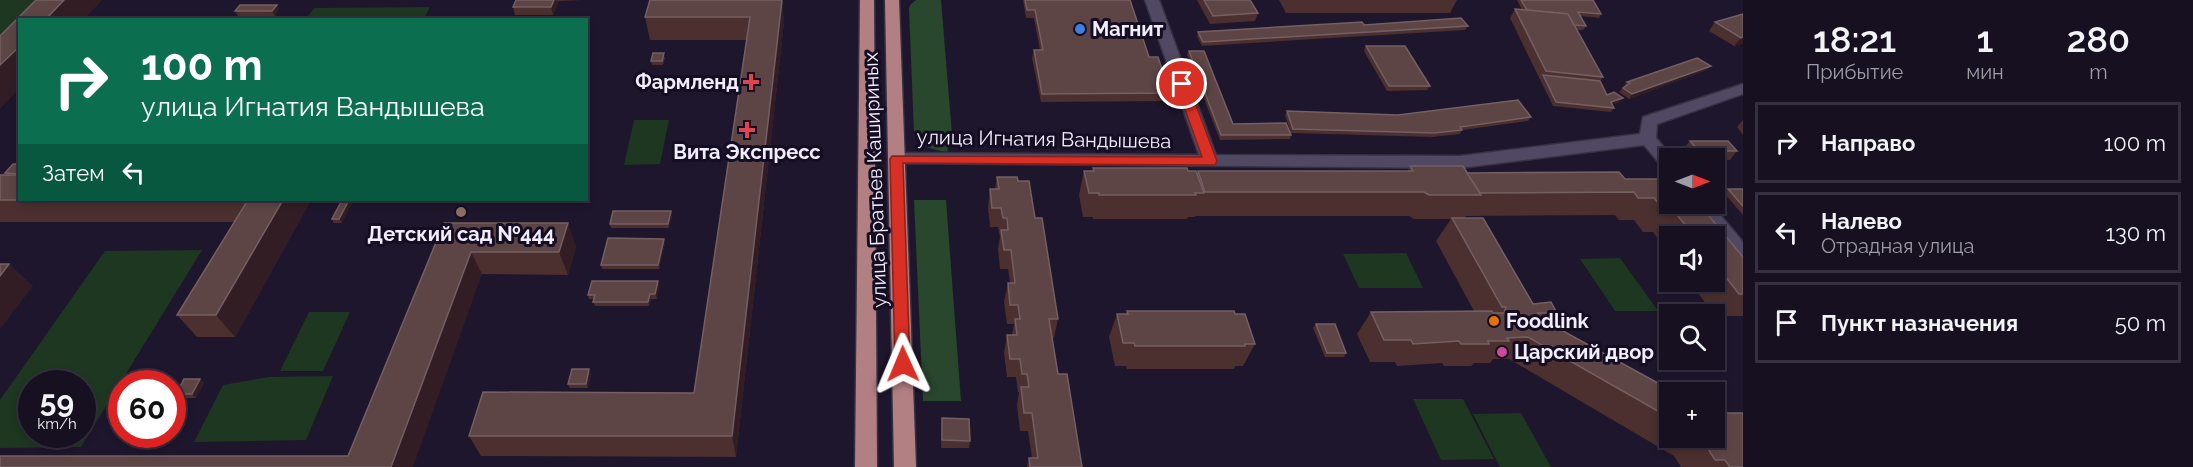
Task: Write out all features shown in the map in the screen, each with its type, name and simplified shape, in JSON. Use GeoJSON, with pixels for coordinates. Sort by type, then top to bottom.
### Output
{"type":"FeatureCollection","features":[{"type":"Feature","properties":{"kind":"main road","name":"улица Братьев Кашириных"},"geometry":{"type":"LineString","coordinates":[[866,467],[867,0]]}},
{"type":"Feature","properties":{"kind":"main road","name":"улица Братьев Кашириных"},"geometry":{"type":"LineString","coordinates":[[892,0],[905,467]]}},
{"type":"Feature","properties":{"kind":"street"},"geometry":{"type":"LineString","coordinates":[[1152,0],[1210,161]]}},
{"type":"Feature","properties":{"kind":"street"},"geometry":{"type":"LineString","coordinates":[[1659,152],[1648,139],[1649,121],[1743,89]]}},
{"type":"Feature","properties":{"kind":"street","name":"улица Игнатия Вандышева"},"geometry":{"type":"LineString","coordinates":[[897,159],[1460,162],[1648,139]]}},
{"type":"Feature","properties":{"kind":"street"},"geometry":{"type":"LineString","coordinates":[[1709,214],[1743,255]]}},
{"type":"Feature","properties":{"kind":"green space"},"geometry":{"type":"Polygon","coordinates":[[[0,0],[56,0],[24,18],[18,18],[18,24],[0,56],[0,0]]]}},
{"type":"Feature","properties":{"kind":"green space"},"geometry":{"type":"Polygon","coordinates":[[[916,0],[941,0],[952,134],[947,152],[923,145],[914,134],[909,8],[916,0]]]}},
{"type":"Feature","properties":{"kind":"green space"},"geometry":{"type":"Polygon","coordinates":[[[430,7],[424,18],[307,18],[314,8],[430,7]]]}},
{"type":"Feature","properties":{"kind":"green space"},"geometry":{"type":"Polygon","coordinates":[[[634,120],[669,120],[660,164],[624,165],[634,120]]]}},
{"type":"Feature","properties":{"kind":"green space"},"geometry":{"type":"Polygon","coordinates":[[[914,200],[946,200],[961,401],[923,401],[914,200]]]}},
{"type":"Feature","properties":{"kind":"green space"},"geometry":{"type":"Polygon","coordinates":[[[202,250],[128,370],[108,370],[108,403],[96,423],[96,370],[21,370],[105,251],[202,250]]]}},
{"type":"Feature","properties":{"kind":"green space"},"geometry":{"type":"Polygon","coordinates":[[[1406,253],[1423,288],[1359,288],[1343,254],[1406,253]]]}},
{"type":"Feature","properties":{"kind":"green space"},"geometry":{"type":"Polygon","coordinates":[[[1620,258],[1658,311],[1615,311],[1580,259],[1620,258]]]}},
{"type":"Feature","properties":{"kind":"green space"},"geometry":{"type":"Polygon","coordinates":[[[309,312],[350,312],[323,371],[280,371],[309,312]]]}},
{"type":"Feature","properties":{"kind":"green space"},"geometry":{"type":"Polygon","coordinates":[[[18,374],[18,448],[0,448],[0,400],[18,374]]]}},
{"type":"Feature","properties":{"kind":"green space"},"geometry":{"type":"Polygon","coordinates":[[[333,376],[306,440],[194,442],[223,385],[269,377],[333,376]]]}},
{"type":"Feature","properties":{"kind":"green space"},"geometry":{"type":"Polygon","coordinates":[[[1413,399],[1463,399],[1494,459],[1441,460],[1413,399]]]}},
{"type":"Feature","properties":{"kind":"green space"},"geometry":{"type":"Polygon","coordinates":[[[1521,413],[1551,467],[1500,467],[1473,414],[1521,413]]]}},
{"type":"Feature","properties":{"kind":"building"},"geometry":{"type":"Polygon","coordinates":[[[36,0],[64,0],[47,18],[18,18],[36,0]]]}},
{"type":"Feature","properties":{"kind":"building"},"geometry":{"type":"Polygon","coordinates":[[[516,0],[554,0],[551,7],[513,7],[516,0]]]}},
{"type":"Feature","properties":{"kind":"building"},"geometry":{"type":"Polygon","coordinates":[[[650,0],[782,0],[732,436],[469,436],[483,392],[694,393],[750,17],[645,17],[650,0]]]}},
{"type":"Feature","properties":{"kind":"building"},"geometry":{"type":"Polygon","coordinates":[[[1025,0],[1130,0],[1149,57],[1158,57],[1170,93],[1042,94],[1034,50],[1043,50],[1035,10],[1027,10],[1025,0]]]}},
{"type":"Feature","properties":{"kind":"building"},"geometry":{"type":"Polygon","coordinates":[[[1204,0],[1250,0],[1258,13],[1213,16],[1204,0]]]}},
{"type":"Feature","properties":{"kind":"building"},"geometry":{"type":"Polygon","coordinates":[[[1521,0],[1593,0],[1601,14],[1578,12],[1586,26],[1574,25],[1568,14],[1527,10],[1521,0]]]}},
{"type":"Feature","properties":{"kind":"building"},"geometry":{"type":"Polygon","coordinates":[[[240,5],[277,5],[272,11],[235,11],[240,5]]]}},
{"type":"Feature","properties":{"kind":"building"},"geometry":{"type":"Polygon","coordinates":[[[1515,9],[1568,14],[1603,77],[1546,71],[1515,9]]]}},
{"type":"Feature","properties":{"kind":"building"},"geometry":{"type":"Polygon","coordinates":[[[1743,14],[1743,37],[1741,38],[1715,22],[1743,14]]]}},
{"type":"Feature","properties":{"kind":"building"},"geometry":{"type":"Polygon","coordinates":[[[18,18],[18,48],[0,65],[0,36],[18,18]]]}},
{"type":"Feature","properties":{"kind":"building"},"geometry":{"type":"Polygon","coordinates":[[[1461,18],[1468,26],[1203,42],[1198,32],[1362,22],[1364,25],[1461,18]]]}},
{"type":"Feature","properties":{"kind":"building"},"geometry":{"type":"Polygon","coordinates":[[[1366,46],[1405,46],[1430,86],[1389,86],[1366,46]]]}},
{"type":"Feature","properties":{"kind":"building"},"geometry":{"type":"Polygon","coordinates":[[[1189,51],[1204,51],[1233,124],[1286,123],[1291,135],[1221,135],[1189,51]]]}},
{"type":"Feature","properties":{"kind":"building"},"geometry":{"type":"Polygon","coordinates":[[[653,53],[664,53],[662,61],[651,61],[653,53]]]}},
{"type":"Feature","properties":{"kind":"building"},"geometry":{"type":"Polygon","coordinates":[[[1697,58],[1711,66],[1632,94],[1623,88],[1630,83],[1627,82],[1697,58]]]}},
{"type":"Feature","properties":{"kind":"building"},"geometry":{"type":"Polygon","coordinates":[[[1543,75],[1600,81],[1607,95],[1614,92],[1623,98],[1611,102],[1614,108],[1556,102],[1543,75]]]}},
{"type":"Feature","properties":{"kind":"building"},"geometry":{"type":"Polygon","coordinates":[[[1518,100],[1531,117],[1434,133],[1293,129],[1287,111],[1398,115],[1518,100]]]}},
{"type":"Feature","properties":{"kind":"building"},"geometry":{"type":"Polygon","coordinates":[[[1690,141],[1728,141],[1737,151],[1725,151],[1725,148],[1696,148],[1690,141]]]}},
{"type":"Feature","properties":{"kind":"building"},"geometry":{"type":"Polygon","coordinates":[[[13,164],[18,164],[18,174],[5,173],[13,164]]]}},
{"type":"Feature","properties":{"kind":"building"},"geometry":{"type":"Polygon","coordinates":[[[1410,166],[1463,166],[1481,195],[1429,195],[1424,192],[1205,192],[1198,171],[1413,171],[1410,166]]]}},
{"type":"Feature","properties":{"kind":"building"},"geometry":{"type":"Polygon","coordinates":[[[1093,168],[1187,168],[1188,171],[1196,171],[1204,193],[1195,193],[1196,195],[1099,195],[1099,193],[1089,193],[1084,171],[1094,171],[1093,168]]]}},
{"type":"Feature","properties":{"kind":"building"},"geometry":{"type":"Polygon","coordinates":[[[1619,172],[1625,179],[1659,179],[1659,204],[1654,198],[1638,198],[1634,192],[1480,193],[1467,173],[1619,172]]]}},
{"type":"Feature","properties":{"kind":"building"},"geometry":{"type":"Polygon","coordinates":[[[0,175],[18,175],[18,200],[0,200],[0,175]]]}},
{"type":"Feature","properties":{"kind":"building"},"geometry":{"type":"Polygon","coordinates":[[[997,177],[1017,177],[1018,181],[1029,181],[1035,218],[1042,218],[1058,319],[1049,319],[1058,374],[1067,374],[1082,467],[1030,467],[1029,458],[1038,458],[1032,413],[1024,413],[1021,387],[1029,387],[1027,374],[1022,374],[1020,359],[1010,359],[1007,335],[1017,335],[1015,319],[1020,319],[1018,305],[1010,305],[1008,283],[1015,283],[1011,250],[1004,250],[1001,230],[1008,230],[1007,218],[1003,218],[1001,208],[992,208],[990,189],[999,189],[997,177]]]}},
{"type":"Feature","properties":{"kind":"building"},"geometry":{"type":"Polygon","coordinates":[[[1728,189],[1743,189],[1743,206],[1728,189]]]}},
{"type":"Feature","properties":{"kind":"building"},"geometry":{"type":"Polygon","coordinates":[[[247,201],[282,201],[216,315],[177,315],[247,201]]]}},
{"type":"Feature","properties":{"kind":"building"},"geometry":{"type":"Polygon","coordinates":[[[341,201],[348,201],[339,219],[332,219],[341,201]]]}},
{"type":"Feature","properties":{"kind":"building"},"geometry":{"type":"Polygon","coordinates":[[[613,211],[671,211],[668,224],[610,224],[613,211]]]}},
{"type":"Feature","properties":{"kind":"building"},"geometry":{"type":"Polygon","coordinates":[[[1676,214],[1707,214],[1717,226],[1686,226],[1676,214]]]}},
{"type":"Feature","properties":{"kind":"building"},"geometry":{"type":"Polygon","coordinates":[[[1452,218],[1483,218],[1533,304],[1551,302],[1557,313],[1538,313],[1542,319],[1547,322],[1550,318],[1565,327],[1563,331],[1659,384],[1659,412],[1528,337],[1507,338],[1509,341],[1488,341],[1489,344],[1461,344],[1459,341],[1413,344],[1411,340],[1384,340],[1371,312],[1492,311],[1493,313],[1504,313],[1506,307],[1502,307],[1452,218]]]}},
{"type":"Feature","properties":{"kind":"building"},"geometry":{"type":"Polygon","coordinates":[[[444,223],[568,223],[559,252],[471,252],[391,467],[0,467],[0,456],[348,456],[444,223]]]}},
{"type":"Feature","properties":{"kind":"building"},"geometry":{"type":"Polygon","coordinates":[[[1725,235],[1743,257],[1743,294],[1739,294],[1725,276],[1725,235]]]}},
{"type":"Feature","properties":{"kind":"building"},"geometry":{"type":"Polygon","coordinates":[[[608,238],[664,239],[658,265],[601,265],[608,238]]]}},
{"type":"Feature","properties":{"kind":"building"},"geometry":{"type":"Polygon","coordinates":[[[0,264],[9,264],[0,276],[0,264]]]}},
{"type":"Feature","properties":{"kind":"building"},"geometry":{"type":"Polygon","coordinates":[[[592,281],[658,281],[655,294],[650,294],[648,302],[593,302],[595,295],[588,295],[592,281]]]}},
{"type":"Feature","properties":{"kind":"building"},"geometry":{"type":"Polygon","coordinates":[[[1127,311],[1234,311],[1235,314],[1245,314],[1255,344],[1245,344],[1245,346],[1135,346],[1134,343],[1123,343],[1117,314],[1128,314],[1127,311]]]}},
{"type":"Feature","properties":{"kind":"building"},"geometry":{"type":"Polygon","coordinates":[[[1316,324],[1335,324],[1346,353],[1327,353],[1316,324]]]}},
{"type":"Feature","properties":{"kind":"building"},"geometry":{"type":"Polygon","coordinates":[[[572,369],[589,369],[586,384],[568,384],[572,369]]]}},
{"type":"Feature","properties":{"kind":"building"},"geometry":{"type":"Polygon","coordinates":[[[186,379],[200,379],[192,394],[186,394],[186,379]]]}},
{"type":"Feature","properties":{"kind":"building"},"geometry":{"type":"Polygon","coordinates":[[[1725,413],[1743,413],[1743,467],[1730,467],[1725,460],[1715,460],[1707,448],[1725,448],[1725,413]]]}},
{"type":"Feature","properties":{"kind":"building"},"geometry":{"type":"Polygon","coordinates":[[[942,418],[969,419],[970,441],[942,440],[942,418]]]}},
{"type":"Feature","properties":{"kind":"place","name":"Магнит"},"geometry":{"type":"Point","coordinates":[1080,29]}},
{"type":"Feature","properties":{"kind":"place","name":"Фармленд"},"geometry":{"type":"Point","coordinates":[751,82]}},
{"type":"Feature","properties":{"kind":"place","name":"Вита Экспресс"},"geometry":{"type":"Point","coordinates":[747,130]}},
{"type":"Feature","properties":{"kind":"place","name":"Детский сад №444"},"geometry":{"type":"Point","coordinates":[461,212]}},
{"type":"Feature","properties":{"kind":"place","name":"Foodlink"},"geometry":{"type":"Point","coordinates":[1494,321]}},
{"type":"Feature","properties":{"kind":"place","name":"Царский двор"},"geometry":{"type":"Point","coordinates":[1502,352]}},
{"type":"Feature","properties":{"kind":"route"},"geometry":{"type":"LineString","coordinates":[[903,364],[897,159],[1210,161],[1182,84]]}}]}
